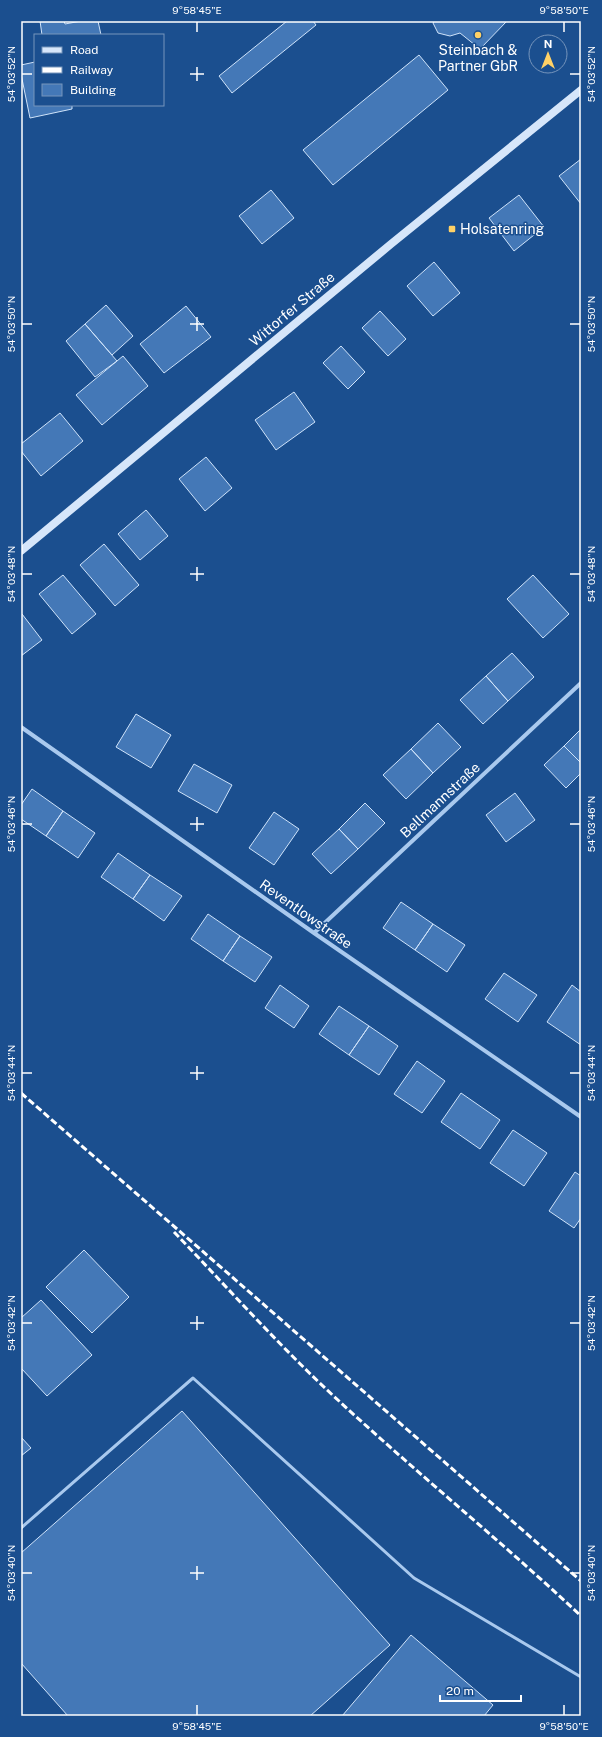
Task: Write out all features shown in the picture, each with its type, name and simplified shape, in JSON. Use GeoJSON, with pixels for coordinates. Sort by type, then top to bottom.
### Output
{"type":"FeatureCollection","features":[{"type":"Feature","properties":{"kind":"street","name":"Wittorfer Straße"},"geometry":{"type":"LineString","coordinates":[[21,551],[391,244],[581,90]]}},
{"type":"Feature","properties":{"kind":"street","name":"Bellmannstraße"},"geometry":{"type":"LineString","coordinates":[[314,933],[581,683]]}},
{"type":"Feature","properties":{"kind":"street","name":"Reventlowstraße"},"geometry":{"type":"LineString","coordinates":[[21,727],[314,933],[581,1116]]}},
{"type":"Feature","properties":{"kind":"lane"},"geometry":{"type":"LineString","coordinates":[[21,1528],[192,1378],[414,1578],[581,1677]]}},
{"type":"Feature","properties":{"kind":"building"},"geometry":{"type":"Polygon","coordinates":[[[40,21],[64,21],[65,24],[81,21],[98,21],[101,34],[42,34],[40,21]]]}},
{"type":"Feature","properties":{"kind":"building"},"geometry":{"type":"Polygon","coordinates":[[[287,21],[313,21],[316,25],[232,93],[219,76],[287,21]]]}},
{"type":"Feature","properties":{"kind":"building","name":"Steinbach & Partner GbR"},"geometry":{"type":"Polygon","coordinates":[[[434,21],[507,21],[480,49],[460,33],[450,36],[438,33],[433,23],[434,21]]]}},
{"type":"Feature","properties":{"kind":"building"},"geometry":{"type":"Polygon","coordinates":[[[419,55],[448,90],[333,185],[303,150],[419,55]]]}},
{"type":"Feature","properties":{"kind":"building"},"geometry":{"type":"Polygon","coordinates":[[[34,62],[34,106],[72,106],[72,109],[30,118],[21,74],[21,65],[34,62]]]}},
{"type":"Feature","properties":{"kind":"building"},"geometry":{"type":"Polygon","coordinates":[[[581,159],[581,204],[559,176],[581,159]]]}},
{"type":"Feature","properties":{"kind":"building"},"geometry":{"type":"Polygon","coordinates":[[[271,190],[294,218],[262,244],[239,216],[271,190]]]}},
{"type":"Feature","properties":{"kind":"building"},"geometry":{"type":"Polygon","coordinates":[[[519,195],[544,227],[514,251],[489,218],[519,195]]]}},
{"type":"Feature","properties":{"kind":"building"},"geometry":{"type":"Polygon","coordinates":[[[434,262],[460,293],[433,316],[407,286],[434,262]]]}},
{"type":"Feature","properties":{"kind":"building"},"geometry":{"type":"Polygon","coordinates":[[[106,305],[133,336],[112,355],[85,324],[106,305]]]}},
{"type":"Feature","properties":{"kind":"building"},"geometry":{"type":"Polygon","coordinates":[[[186,306],[211,337],[164,373],[140,344],[186,306]]]}},
{"type":"Feature","properties":{"kind":"building"},"geometry":{"type":"Polygon","coordinates":[[[380,311],[406,339],[388,356],[362,328],[380,311]]]}},
{"type":"Feature","properties":{"kind":"building"},"geometry":{"type":"Polygon","coordinates":[[[85,324],[117,361],[95,377],[66,341],[85,324]]]}},
{"type":"Feature","properties":{"kind":"building"},"geometry":{"type":"Polygon","coordinates":[[[341,346],[365,372],[348,389],[323,363],[341,346]]]}},
{"type":"Feature","properties":{"kind":"building"},"geometry":{"type":"Polygon","coordinates":[[[123,356],[148,386],[102,425],[76,395],[123,356]]]}},
{"type":"Feature","properties":{"kind":"building"},"geometry":{"type":"Polygon","coordinates":[[[294,392],[315,422],[276,450],[255,420],[294,392]]]}},
{"type":"Feature","properties":{"kind":"building"},"geometry":{"type":"Polygon","coordinates":[[[60,413],[83,441],[41,476],[21,451],[21,444],[60,413]]]}},
{"type":"Feature","properties":{"kind":"building"},"geometry":{"type":"Polygon","coordinates":[[[206,457],[232,488],[205,511],[179,479],[206,457]]]}},
{"type":"Feature","properties":{"kind":"building"},"geometry":{"type":"Polygon","coordinates":[[[146,510],[168,536],[140,560],[118,534],[146,510]]]}},
{"type":"Feature","properties":{"kind":"building"},"geometry":{"type":"Polygon","coordinates":[[[104,544],[139,585],[115,606],[80,565],[104,544]]]}},
{"type":"Feature","properties":{"kind":"building"},"geometry":{"type":"Polygon","coordinates":[[[63,575],[96,614],[72,634],[39,594],[63,575]]]}},
{"type":"Feature","properties":{"kind":"building"},"geometry":{"type":"Polygon","coordinates":[[[533,575],[569,614],[543,638],[507,599],[533,575]]]}},
{"type":"Feature","properties":{"kind":"building"},"geometry":{"type":"Polygon","coordinates":[[[22,614],[42,640],[21,656],[21,615],[22,614]]]}},
{"type":"Feature","properties":{"kind":"building"},"geometry":{"type":"Polygon","coordinates":[[[512,653],[534,677],[508,701],[486,676],[512,653]]]}},
{"type":"Feature","properties":{"kind":"building"},"geometry":{"type":"Polygon","coordinates":[[[486,676],[508,701],[483,724],[460,700],[486,676]]]}},
{"type":"Feature","properties":{"kind":"building"},"geometry":{"type":"Polygon","coordinates":[[[136,714],[171,735],[151,768],[116,747],[136,714]]]}},
{"type":"Feature","properties":{"kind":"building"},"geometry":{"type":"Polygon","coordinates":[[[438,723],[461,747],[433,773],[411,749],[438,723]]]}},
{"type":"Feature","properties":{"kind":"building"},"geometry":{"type":"Polygon","coordinates":[[[581,729],[581,763],[564,746],[581,729]]]}},
{"type":"Feature","properties":{"kind":"building"},"geometry":{"type":"Polygon","coordinates":[[[564,746],[581,763],[581,773],[566,788],[544,765],[564,746]]]}},
{"type":"Feature","properties":{"kind":"building"},"geometry":{"type":"Polygon","coordinates":[[[411,749],[433,773],[406,799],[383,775],[411,749]]]}},
{"type":"Feature","properties":{"kind":"building"},"geometry":{"type":"Polygon","coordinates":[[[194,764],[232,785],[217,813],[178,791],[194,764]]]}},
{"type":"Feature","properties":{"kind":"building"},"geometry":{"type":"Polygon","coordinates":[[[32,789],[63,811],[46,836],[21,819],[21,805],[32,789]]]}},
{"type":"Feature","properties":{"kind":"building"},"geometry":{"type":"Polygon","coordinates":[[[515,793],[535,820],[506,842],[486,815],[515,793]]]}},
{"type":"Feature","properties":{"kind":"building"},"geometry":{"type":"Polygon","coordinates":[[[365,803],[385,823],[358,849],[339,829],[365,803]]]}},
{"type":"Feature","properties":{"kind":"building"},"geometry":{"type":"Polygon","coordinates":[[[63,811],[95,833],[78,858],[46,836],[63,811]]]}},
{"type":"Feature","properties":{"kind":"building"},"geometry":{"type":"Polygon","coordinates":[[[274,812],[299,829],[274,865],[249,848],[274,812]]]}},
{"type":"Feature","properties":{"kind":"building"},"geometry":{"type":"Polygon","coordinates":[[[339,829],[358,849],[331,874],[312,854],[339,829]]]}},
{"type":"Feature","properties":{"kind":"building"},"geometry":{"type":"Polygon","coordinates":[[[118,853],[150,875],[133,899],[101,877],[118,853]]]}},
{"type":"Feature","properties":{"kind":"building"},"geometry":{"type":"Polygon","coordinates":[[[150,875],[182,896],[164,921],[133,899],[150,875]]]}},
{"type":"Feature","properties":{"kind":"building"},"geometry":{"type":"Polygon","coordinates":[[[401,902],[433,924],[415,950],[383,928],[401,902]]]}},
{"type":"Feature","properties":{"kind":"building"},"geometry":{"type":"Polygon","coordinates":[[[208,914],[240,936],[223,961],[191,939],[208,914]]]}},
{"type":"Feature","properties":{"kind":"building"},"geometry":{"type":"Polygon","coordinates":[[[433,924],[465,945],[447,972],[415,950],[433,924]]]}},
{"type":"Feature","properties":{"kind":"building"},"geometry":{"type":"Polygon","coordinates":[[[240,936],[272,957],[255,982],[223,961],[240,936]]]}},
{"type":"Feature","properties":{"kind":"building"},"geometry":{"type":"Polygon","coordinates":[[[504,973],[537,995],[518,1022],[485,999],[504,973]]]}},
{"type":"Feature","properties":{"kind":"building"},"geometry":{"type":"Polygon","coordinates":[[[280,985],[309,1006],[294,1028],[265,1008],[280,985]]]}},
{"type":"Feature","properties":{"kind":"building"},"geometry":{"type":"Polygon","coordinates":[[[572,985],[581,992],[581,1045],[547,1022],[572,985]]]}},
{"type":"Feature","properties":{"kind":"building"},"geometry":{"type":"Polygon","coordinates":[[[339,1006],[369,1026],[349,1055],[319,1034],[339,1006]]]}},
{"type":"Feature","properties":{"kind":"building"},"geometry":{"type":"Polygon","coordinates":[[[369,1026],[398,1046],[379,1075],[349,1055],[369,1026]]]}},
{"type":"Feature","properties":{"kind":"building"},"geometry":{"type":"Polygon","coordinates":[[[417,1061],[445,1081],[422,1113],[394,1094],[417,1061]]]}},
{"type":"Feature","properties":{"kind":"building"},"geometry":{"type":"Polygon","coordinates":[[[461,1093],[500,1120],[480,1149],[441,1122],[461,1093]]]}},
{"type":"Feature","properties":{"kind":"building"},"geometry":{"type":"Polygon","coordinates":[[[513,1130],[547,1153],[524,1186],[490,1163],[513,1130]]]}},
{"type":"Feature","properties":{"kind":"building"},"geometry":{"type":"Polygon","coordinates":[[[575,1172],[581,1176],[581,1218],[574,1228],[549,1211],[575,1172]]]}},
{"type":"Feature","properties":{"kind":"building"},"geometry":{"type":"Polygon","coordinates":[[[84,1250],[129,1297],[92,1333],[46,1287],[84,1250]]]}},
{"type":"Feature","properties":{"kind":"building"},"geometry":{"type":"Polygon","coordinates":[[[41,1300],[92,1355],[47,1396],[21,1368],[21,1318],[41,1300]]]}},
{"type":"Feature","properties":{"kind":"building"},"geometry":{"type":"Polygon","coordinates":[[[182,1411],[390,1645],[310,1716],[68,1716],[21,1663],[21,1553],[182,1411]]]}},
{"type":"Feature","properties":{"kind":"building"},"geometry":{"type":"Polygon","coordinates":[[[21,1437],[31,1448],[21,1456],[21,1437]]]}},
{"type":"Feature","properties":{"kind":"building"},"geometry":{"type":"Polygon","coordinates":[[[411,1635],[493,1705],[484,1716],[342,1716],[411,1635]]]}},
{"type":"Feature","properties":{"kind":"railway"},"geometry":{"type":"LineString","coordinates":[[21,1093],[581,1581]]}},
{"type":"Feature","properties":{"kind":"railway"},"geometry":{"type":"LineString","coordinates":[[174,1232],[318,1381],[581,1616]]}},
{"type":"Feature","properties":{"kind":"place","name":"Steinbach & Partner GbR"},"geometry":{"type":"Point","coordinates":[478,35]}},
{"type":"Feature","properties":{"kind":"place","name":"Holsatenring"},"geometry":{"type":"Point","coordinates":[452,229]}}]}
